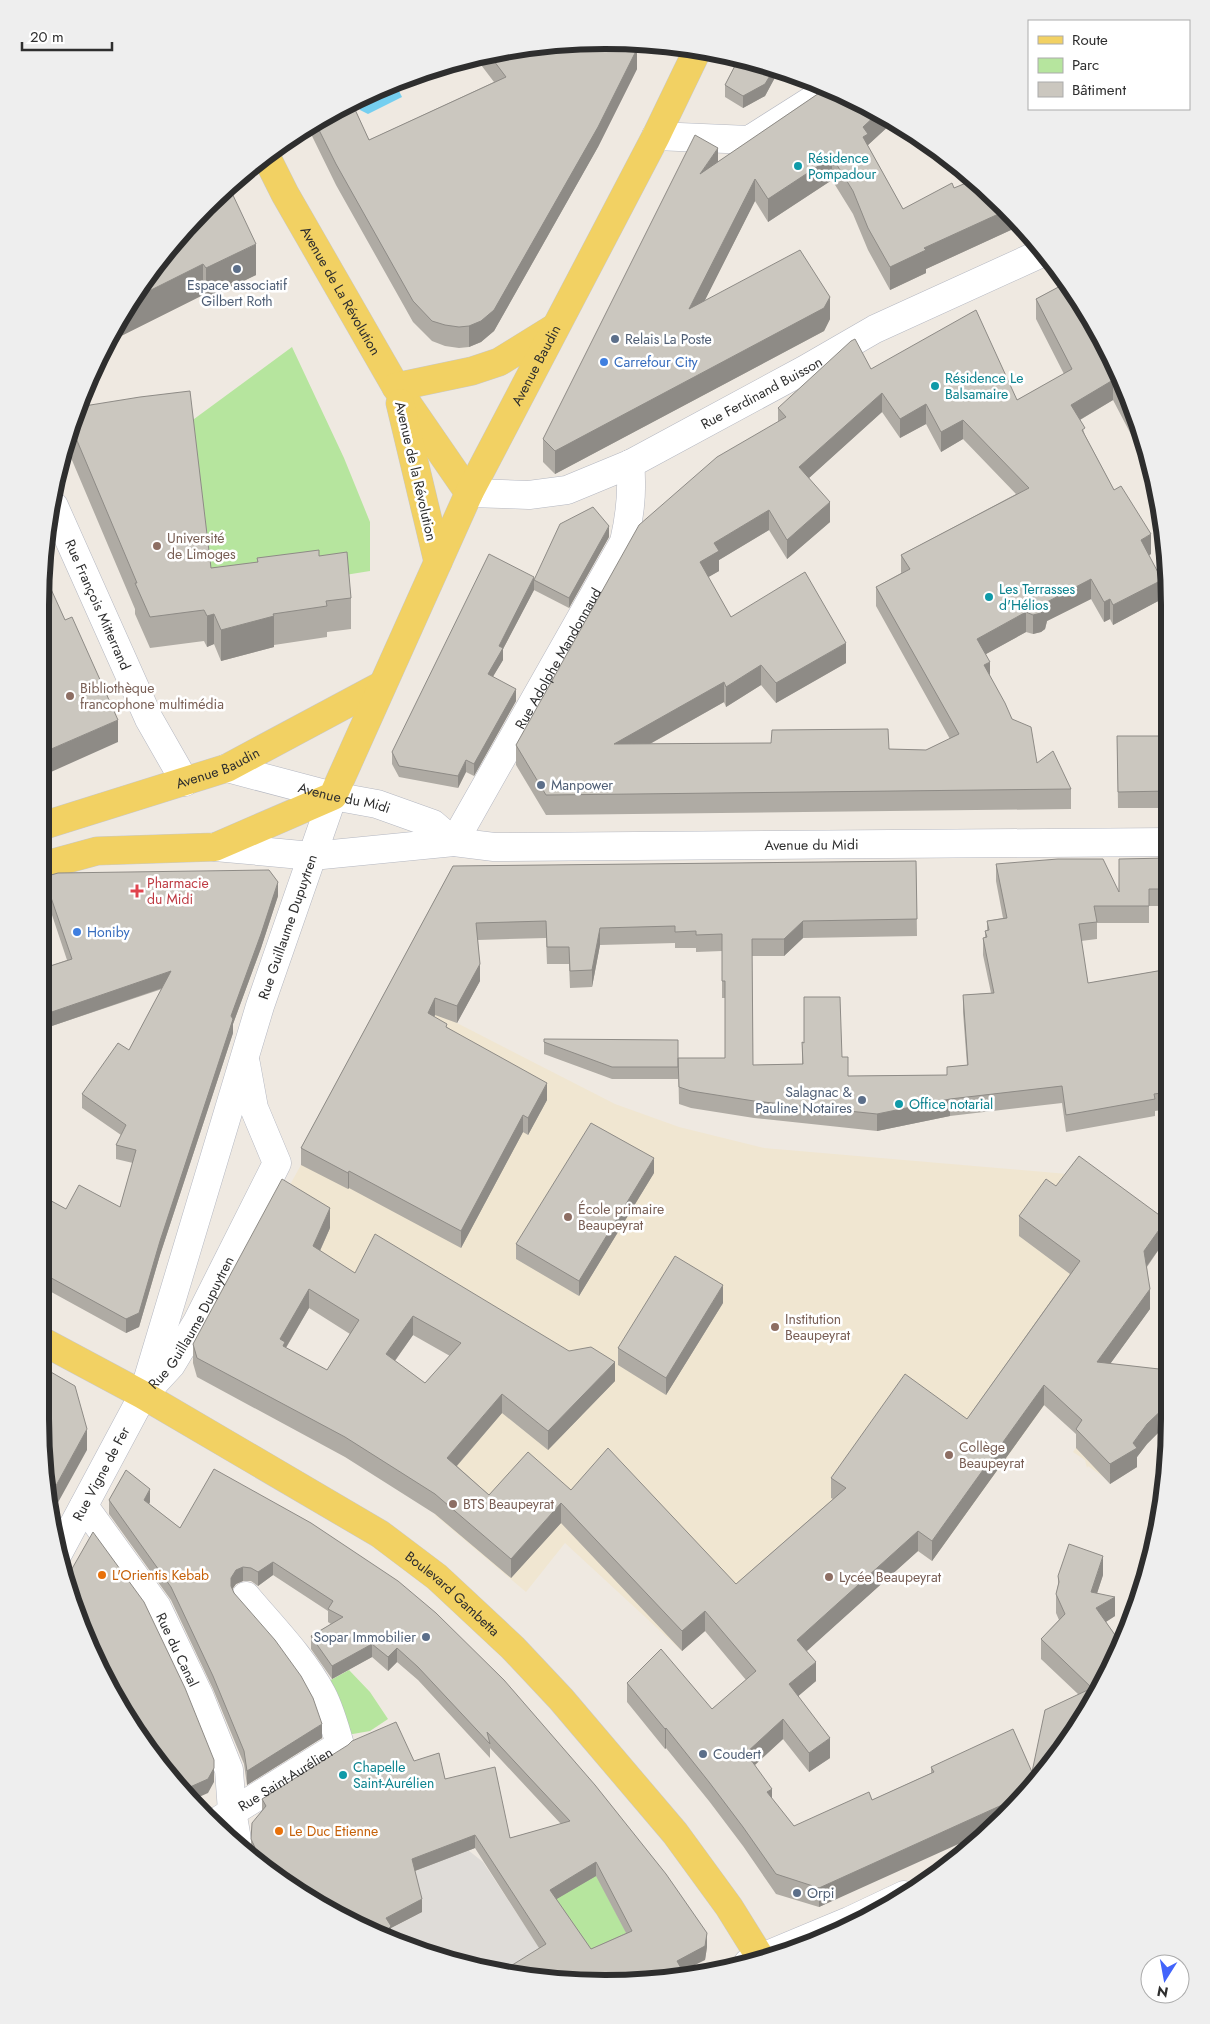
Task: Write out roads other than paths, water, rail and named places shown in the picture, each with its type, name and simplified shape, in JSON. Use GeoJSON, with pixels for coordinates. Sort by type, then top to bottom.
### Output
{"type":"FeatureCollection","features":[{"type":"Feature","properties":{"kind":"main road","name":"Avenue Baudin"},"geometry":{"type":"LineString","coordinates":[[333,796],[469,492],[656,136],[694,56]]}},
{"type":"Feature","properties":{"kind":"main road","name":"Avenue de La Révolution"},"geometry":{"type":"LineString","coordinates":[[269,162],[285,194],[396,387]]}},
{"type":"Feature","properties":{"kind":"main road"},"geometry":{"type":"LineString","coordinates":[[396,387],[472,372],[499,362],[554,328]]}},
{"type":"Feature","properties":{"kind":"main road","name":"Avenue de la Révolution"},"geometry":{"type":"LineString","coordinates":[[396,387],[469,492]]}},
{"type":"Feature","properties":{"kind":"main road","name":"Avenue de la Révolution"},"geometry":{"type":"LineString","coordinates":[[396,387],[438,562]]}},
{"type":"Feature","properties":{"kind":"main road","name":"Avenue Baudin"},"geometry":{"type":"LineString","coordinates":[[49,824],[227,768],[382,685]]}},
{"type":"Feature","properties":{"kind":"main road"},"geometry":{"type":"LineString","coordinates":[[49,864],[97,850],[215,847],[333,796]]}},
{"type":"Feature","properties":{"kind":"main road","name":"Boulevard Gambetta"},"geometry":{"type":"LineString","coordinates":[[49,1345],[143,1396],[380,1534],[437,1577],[465,1602],[561,1699],[675,1833],[729,1907],[754,1955]]}},
{"type":"Feature","properties":{"kind":"street"},"geometry":{"type":"LineString","coordinates":[[656,136],[749,140],[823,93]]}},
{"type":"Feature","properties":{"kind":"street","name":"Rue Ferdinand Buisson"},"geometry":{"type":"LineString","coordinates":[[469,492],[529,496],[567,490],[630,464],[804,370],[875,329],[1037,255]]}},
{"type":"Feature","properties":{"kind":"street","name":"Rue Adolphe Mandonnaud"},"geometry":{"type":"LineString","coordinates":[[454,842],[624,542],[630,514],[632,480],[630,464]]}},
{"type":"Feature","properties":{"kind":"street","name":"Rue François Mitterrand"},"geometry":{"type":"LineString","coordinates":[[57,512],[149,719],[185,782]]}},
{"type":"Feature","properties":{"kind":"street","name":"Avenue du Midi"},"geometry":{"type":"LineString","coordinates":[[227,768],[333,796],[377,804],[433,824],[454,842]]}},
{"type":"Feature","properties":{"kind":"street","name":"Rue Guillaume Dupuytren"},"geometry":{"type":"LineString","coordinates":[[143,1396],[260,1006],[333,796]]}},
{"type":"Feature","properties":{"kind":"street","name":"Avenue du Midi"},"geometry":{"type":"LineString","coordinates":[[312,856],[454,842],[503,847],[1161,842]]}},
{"type":"Feature","properties":{"kind":"street"},"geometry":{"type":"LineString","coordinates":[[215,847],[312,856]]}},
{"type":"Feature","properties":{"kind":"street","name":"Rue Guillaume Dupuytren"},"geometry":{"type":"LineString","coordinates":[[143,1396],[171,1365],[197,1322],[277,1164],[254,1108],[245,1059]]}},
{"type":"Feature","properties":{"kind":"street","name":"Rue Vigne de Fer"},"geometry":{"type":"LineString","coordinates":[[63,1543],[143,1396]]}},
{"type":"Feature","properties":{"kind":"street","name":"Rue du Canal"},"geometry":{"type":"LineString","coordinates":[[84,1506],[157,1608],[199,1695],[229,1770],[222,1818]]}},
{"type":"Feature","properties":{"kind":"street","name":"Rue Saint-Aurélien"},"geometry":{"type":"LineString","coordinates":[[222,1818],[340,1744],[322,1693],[295,1655],[246,1596]]}},
{"type":"Feature","properties":{"kind":"water"},"geometry":{"type":"Polygon","coordinates":[[[398,89],[402,97],[368,114],[360,110],[359,106],[398,89]]]}},
{"type":"Feature","properties":{"kind":"place","name":"Résidence Pompadour"},"geometry":{"type":"Point","coordinates":[798,166]}},
{"type":"Feature","properties":{"kind":"place","name":"Espace associatif Gilbert Roth"},"geometry":{"type":"Point","coordinates":[237,269]}},
{"type":"Feature","properties":{"kind":"place","name":"Relais La Poste"},"geometry":{"type":"Point","coordinates":[615,339]}},
{"type":"Feature","properties":{"kind":"place","name":"Carrefour City"},"geometry":{"type":"Point","coordinates":[604,362]}},
{"type":"Feature","properties":{"kind":"place","name":"Résidence Le Balsamaire"},"geometry":{"type":"Point","coordinates":[935,386]}},
{"type":"Feature","properties":{"kind":"place","name":"Université de Limoges"},"geometry":{"type":"Point","coordinates":[157,546]}},
{"type":"Feature","properties":{"kind":"place","name":"Les Terrasses d'Hélios"},"geometry":{"type":"Point","coordinates":[989,597]}},
{"type":"Feature","properties":{"kind":"place","name":"Bibliothèque francophone multimédia"},"geometry":{"type":"Point","coordinates":[70,696]}},
{"type":"Feature","properties":{"kind":"place","name":"Manpower"},"geometry":{"type":"Point","coordinates":[541,785]}},
{"type":"Feature","properties":{"kind":"place","name":"Pharmacie du Midi"},"geometry":{"type":"Point","coordinates":[137,891]}},
{"type":"Feature","properties":{"kind":"place","name":"Honiby"},"geometry":{"type":"Point","coordinates":[77,932]}},
{"type":"Feature","properties":{"kind":"place","name":"Salagnac & Pauline Notaires"},"geometry":{"type":"Point","coordinates":[862,1100]}},
{"type":"Feature","properties":{"kind":"place","name":"Office notarial"},"geometry":{"type":"Point","coordinates":[899,1104]}},
{"type":"Feature","properties":{"kind":"place","name":"École primaire Beaupeyrat"},"geometry":{"type":"Point","coordinates":[568,1217]}},
{"type":"Feature","properties":{"kind":"place","name":"Institution Beaupeyrat"},"geometry":{"type":"Point","coordinates":[775,1327]}},
{"type":"Feature","properties":{"kind":"place","name":"Collège Beaupeyrat"},"geometry":{"type":"Point","coordinates":[949,1455]}},
{"type":"Feature","properties":{"kind":"place","name":"BTS Beaupeyrat"},"geometry":{"type":"Point","coordinates":[453,1504]}},
{"type":"Feature","properties":{"kind":"place","name":"L'Orientis Kebab"},"geometry":{"type":"Point","coordinates":[102,1575]}},
{"type":"Feature","properties":{"kind":"place","name":"Lycée Beaupeyrat"},"geometry":{"type":"Point","coordinates":[829,1577]}},
{"type":"Feature","properties":{"kind":"place","name":"Sopar Immobilier"},"geometry":{"type":"Point","coordinates":[426,1637]}},
{"type":"Feature","properties":{"kind":"place","name":"Coudert"},"geometry":{"type":"Point","coordinates":[703,1754]}},
{"type":"Feature","properties":{"kind":"place","name":"Chapelle Saint-Aurélien"},"geometry":{"type":"Point","coordinates":[343,1775]}},
{"type":"Feature","properties":{"kind":"place","name":"Le Duc Etienne"},"geometry":{"type":"Point","coordinates":[279,1831]}},
{"type":"Feature","properties":{"kind":"place","name":"Orpi"},"geometry":{"type":"Point","coordinates":[797,1893]}}]}
